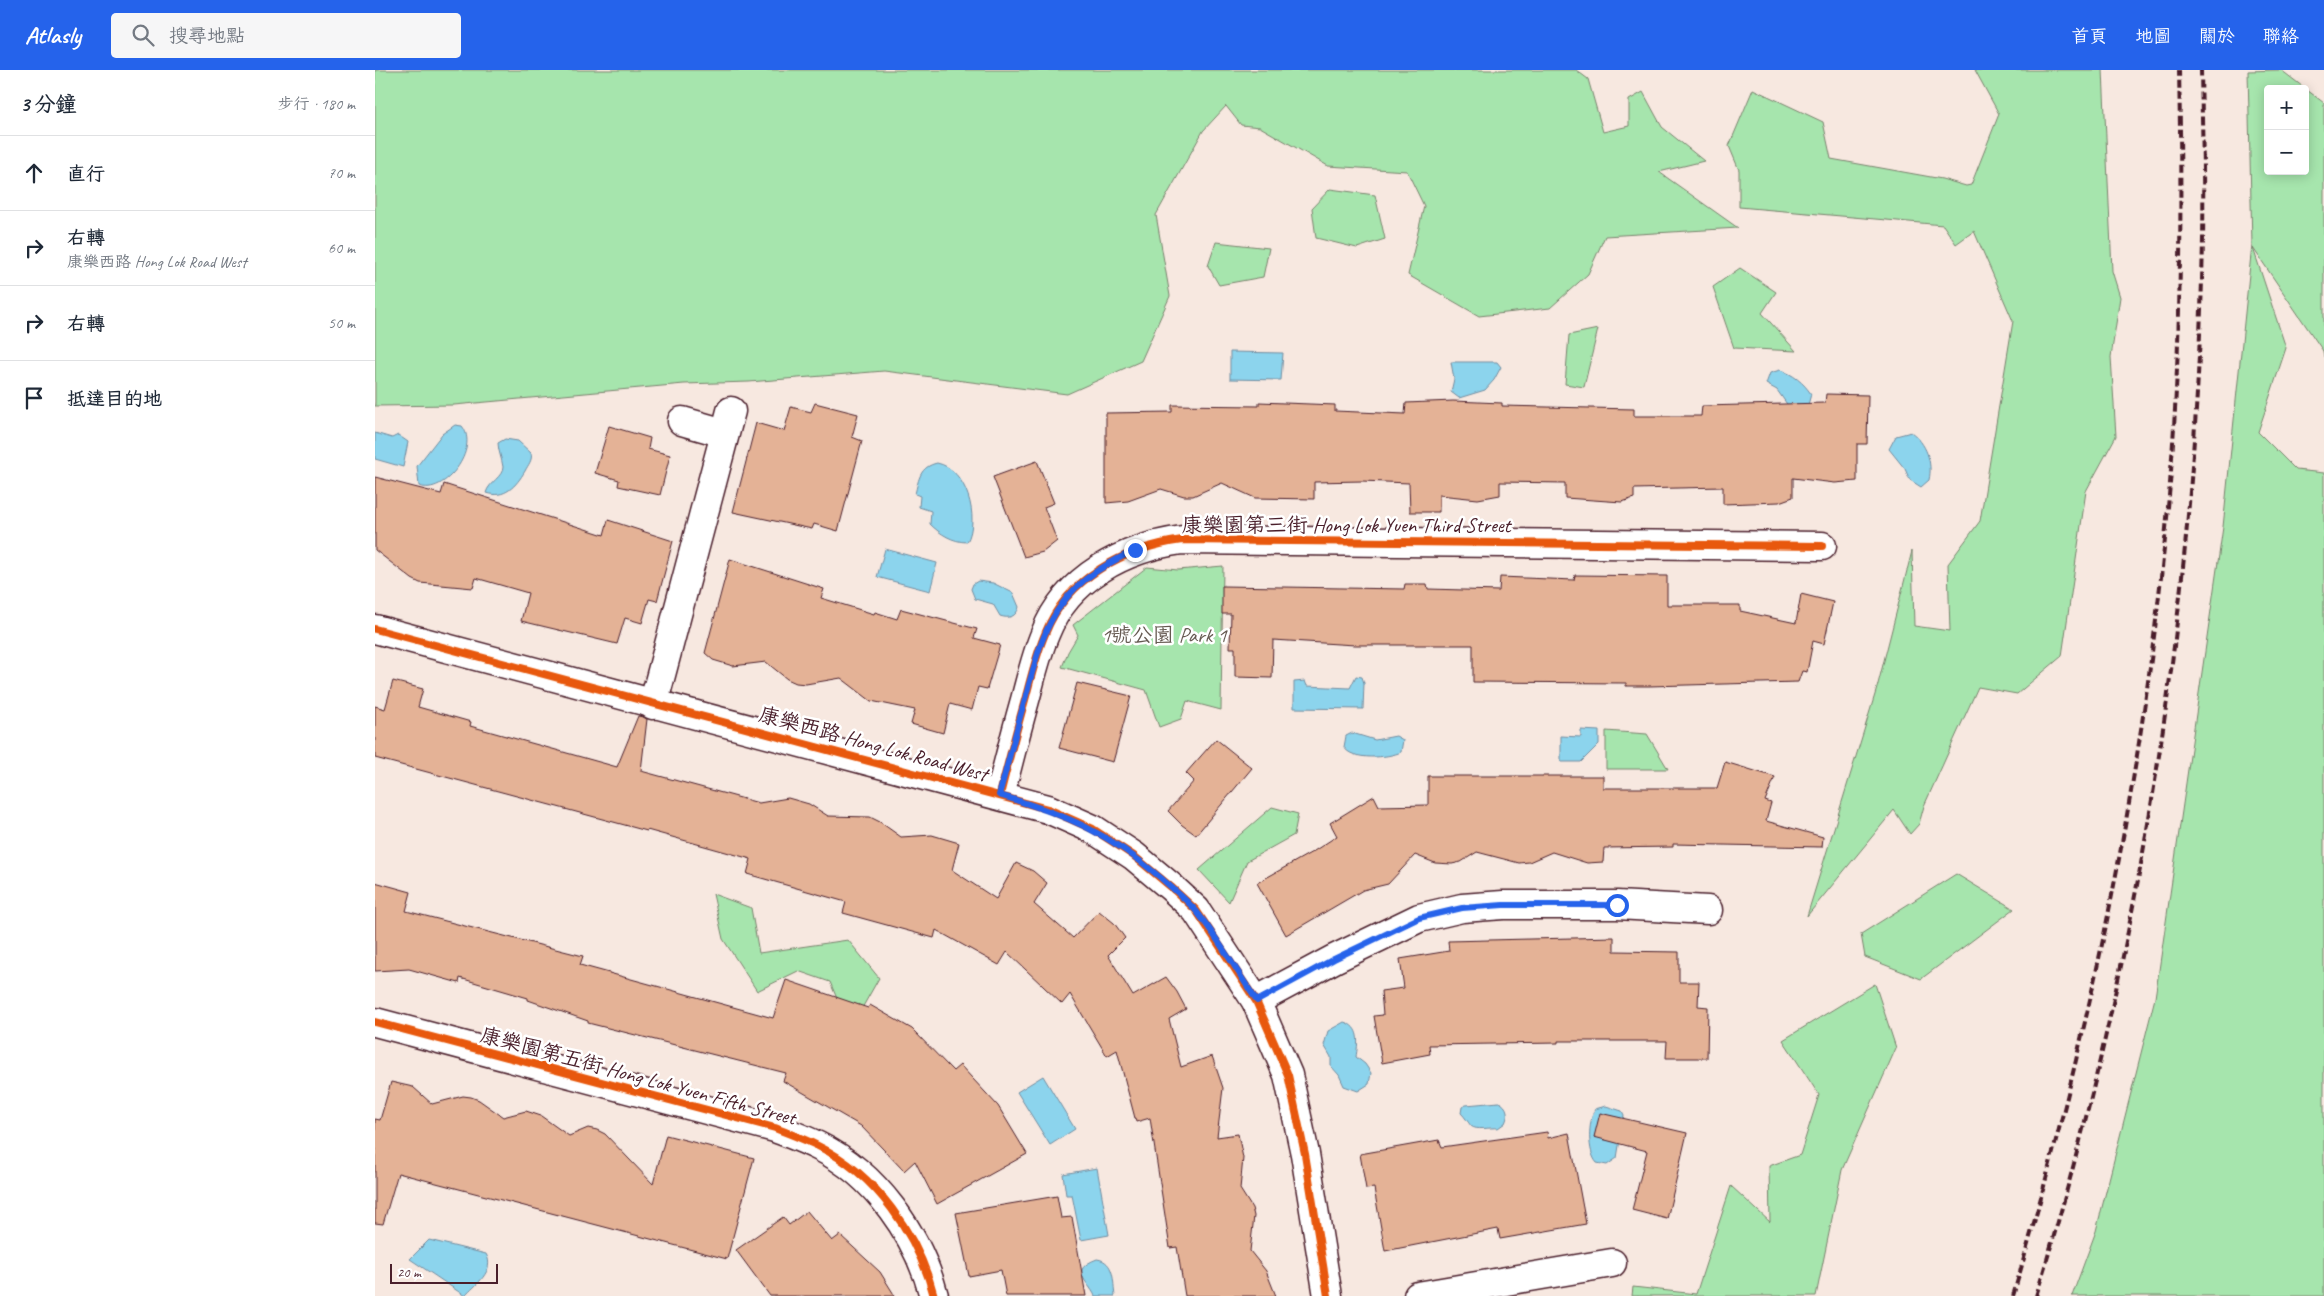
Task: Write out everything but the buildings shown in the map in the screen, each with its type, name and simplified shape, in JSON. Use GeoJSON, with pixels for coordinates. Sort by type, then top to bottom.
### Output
{"type":"FeatureCollection","features":[{"type":"Feature","properties":{"kind":"street"},"geometry":{"type":"LineString","coordinates":[[653,704],[727,422],[682,421]]}},
{"type":"Feature","properties":{"kind":"street","name":"康樂園第三街 Hong Lok Yuen Third Street"},"geometry":{"type":"LineString","coordinates":[[999,795],[1035,662],[1045,632],[1061,604],[1096,570],[1135,550],[1157,543],[1182,540],[1822,546]]}},
{"type":"Feature","properties":{"kind":"street","name":"康樂西路 Hong Lok Road West"},"geometry":{"type":"LineString","coordinates":[[375,629],[1048,809],[1093,829],[1135,856],[1196,910],[1218,940],[1257,1001],[1288,1075],[1305,1154],[1328,1296]]}},
{"type":"Feature","properties":{"kind":"street"},"geometry":{"type":"LineString","coordinates":[[1257,1001],[1334,959],[1419,918],[1462,908],[1503,905],[1617,905],[1708,910]]}},
{"type":"Feature","properties":{"kind":"street","name":"康樂園第五街 Hong Lok Yuen Fifth Street"},"geometry":{"type":"LineString","coordinates":[[375,1022],[775,1128],[819,1146],[859,1172],[891,1207],[914,1243],[930,1280],[934,1296]]}},
{"type":"Feature","properties":{"kind":"street"},"geometry":{"type":"LineString","coordinates":[[1418,1296],[1612,1263]]}},
{"type":"Feature","properties":{"kind":"green space"},"geometry":{"type":"Polygon","coordinates":[[[375,70],[1576,70],[1588,79],[1603,132],[1629,126],[1629,100],[1643,92],[1662,127],[1704,161],[1659,172],[1738,228],[1605,236],[1588,274],[1550,308],[1479,316],[1408,275],[1424,206],[1407,171],[1328,166],[1260,127],[1241,125],[1226,106],[1203,131],[1156,215],[1170,296],[1141,361],[1067,394],[884,371],[749,382],[684,384],[454,405],[375,406],[375,70]]]}},
{"type":"Feature","properties":{"kind":"green space"},"geometry":{"type":"Polygon","coordinates":[[[1975,70],[2103,70],[2112,271],[2120,297],[2111,357],[2116,436],[2086,491],[2062,656],[2017,694],[1978,687],[1924,806],[1919,824],[1910,834],[1894,810],[1807,916],[1877,688],[1912,551],[1914,626],[1950,631],[1948,564],[1980,521],[2013,321],[1974,231],[1956,244],[1943,225],[1739,207],[1739,170],[1729,146],[1753,89],[1823,122],[1831,159],[1942,179],[1966,186],[1971,185],[1999,114],[1975,70]]]}},
{"type":"Feature","properties":{"kind":"green space"},"geometry":{"type":"Polygon","coordinates":[[[2281,70],[2301,85],[2264,85],[2264,175],[2309,175],[2309,91],[2324,103],[2324,357],[2323,351],[2253,248],[2286,348],[2258,432],[2296,470],[2324,473],[2324,1296],[2072,1296],[2096,1231],[2155,998],[2223,527],[2252,245],[2248,71],[2281,70]]]}},
{"type":"Feature","properties":{"kind":"green space"},"geometry":{"type":"Polygon","coordinates":[[[1330,189],[1375,195],[1385,239],[1357,248],[1316,238],[1312,208],[1330,189]]]}},
{"type":"Feature","properties":{"kind":"green space"},"geometry":{"type":"Polygon","coordinates":[[[1216,242],[1269,248],[1263,277],[1219,285],[1208,266],[1216,242]]]}},
{"type":"Feature","properties":{"kind":"green space"},"geometry":{"type":"Polygon","coordinates":[[[1740,268],[1776,292],[1762,313],[1796,351],[1734,348],[1713,287],[1740,268]]]}},
{"type":"Feature","properties":{"kind":"green space"},"geometry":{"type":"Polygon","coordinates":[[[1598,329],[1584,387],[1565,384],[1569,335],[1598,329]]]}},
{"type":"Feature","properties":{"kind":"green space","name":"1號公園 Park 1"},"geometry":{"type":"Polygon","coordinates":[[[1223,566],[1221,710],[1187,701],[1181,719],[1159,727],[1146,690],[1062,667],[1078,635],[1073,625],[1147,567],[1178,570],[1223,566]]]}},
{"type":"Feature","properties":{"kind":"green space"},"geometry":{"type":"Polygon","coordinates":[[[1606,731],[1647,734],[1668,769],[1606,769],[1606,731]]]}},
{"type":"Feature","properties":{"kind":"green space"},"geometry":{"type":"Polygon","coordinates":[[[1272,807],[1298,814],[1294,835],[1247,861],[1229,902],[1199,870],[1272,807]]]}},
{"type":"Feature","properties":{"kind":"green space"},"geometry":{"type":"Polygon","coordinates":[[[1956,874],[2014,909],[1921,979],[1865,957],[1861,934],[1956,874]]]}},
{"type":"Feature","properties":{"kind":"green space"},"geometry":{"type":"Polygon","coordinates":[[[713,894],[751,908],[759,953],[848,940],[879,978],[861,1010],[841,1008],[830,982],[798,971],[757,991],[723,939],[713,894]]]}},
{"type":"Feature","properties":{"kind":"green space"},"geometry":{"type":"Polygon","coordinates":[[[1875,984],[1896,1048],[1842,1170],[1816,1296],[1632,1296],[1633,1287],[1696,1294],[1731,1186],[1770,1222],[1769,1166],[1800,1155],[1819,1095],[1783,1040],[1875,984]]]}},
{"type":"Feature","properties":{"kind":"water"},"geometry":{"type":"Polygon","coordinates":[[[1230,352],[1283,353],[1281,380],[1230,379],[1230,352]]]}},
{"type":"Feature","properties":{"kind":"water"},"geometry":{"type":"Polygon","coordinates":[[[1451,362],[1497,362],[1501,367],[1494,380],[1485,390],[1459,398],[1451,392],[1454,379],[1451,362]]]}},
{"type":"Feature","properties":{"kind":"water"},"geometry":{"type":"Polygon","coordinates":[[[1780,370],[1794,376],[1808,390],[1811,394],[1808,405],[1789,407],[1777,390],[1766,384],[1770,373],[1780,370]]]}},
{"type":"Feature","properties":{"kind":"water"},"geometry":{"type":"Polygon","coordinates":[[[455,425],[462,426],[466,435],[467,446],[457,468],[439,484],[429,487],[419,486],[417,466],[442,434],[455,425]]]}},
{"type":"Feature","properties":{"kind":"water"},"geometry":{"type":"Polygon","coordinates":[[[1911,432],[1921,442],[1929,460],[1929,480],[1921,487],[1910,480],[1905,469],[1889,449],[1896,436],[1911,432]]]}},
{"type":"Feature","properties":{"kind":"water"},"geometry":{"type":"Polygon","coordinates":[[[375,433],[392,438],[398,435],[408,442],[403,467],[375,459],[375,433]]]}},
{"type":"Feature","properties":{"kind":"water"},"geometry":{"type":"Polygon","coordinates":[[[505,439],[518,441],[531,453],[531,460],[522,476],[509,490],[499,494],[486,493],[502,471],[503,467],[498,443],[505,439]]]}},
{"type":"Feature","properties":{"kind":"water"},"geometry":{"type":"Polygon","coordinates":[[[937,463],[947,467],[956,474],[968,496],[972,520],[971,532],[967,542],[952,539],[938,531],[930,524],[931,511],[919,507],[920,496],[915,494],[919,478],[927,467],[937,463]]]}},
{"type":"Feature","properties":{"kind":"water"},"geometry":{"type":"Polygon","coordinates":[[[885,549],[937,563],[930,591],[877,577],[885,549]]]}},
{"type":"Feature","properties":{"kind":"water"},"geometry":{"type":"Polygon","coordinates":[[[978,581],[993,583],[1013,593],[1019,607],[1016,613],[1009,617],[1000,616],[993,604],[975,599],[971,589],[973,584],[978,581]]]}},
{"type":"Feature","properties":{"kind":"water"},"geometry":{"type":"Polygon","coordinates":[[[1356,676],[1362,677],[1364,683],[1363,709],[1294,708],[1294,682],[1305,681],[1307,686],[1350,688],[1356,676]]]}},
{"type":"Feature","properties":{"kind":"water"},"geometry":{"type":"Polygon","coordinates":[[[1581,730],[1599,731],[1599,744],[1581,762],[1561,762],[1561,736],[1581,737],[1581,730]]]}},
{"type":"Feature","properties":{"kind":"water"},"geometry":{"type":"Polygon","coordinates":[[[1352,733],[1375,740],[1396,736],[1403,740],[1401,752],[1380,757],[1354,755],[1344,747],[1346,736],[1352,733]]]}},
{"type":"Feature","properties":{"kind":"water"},"geometry":{"type":"Polygon","coordinates":[[[1344,1022],[1349,1024],[1356,1032],[1358,1041],[1356,1057],[1365,1064],[1371,1073],[1369,1084],[1358,1091],[1344,1086],[1339,1075],[1331,1066],[1331,1057],[1324,1045],[1328,1031],[1344,1022]]]}},
{"type":"Feature","properties":{"kind":"water"},"geometry":{"type":"Polygon","coordinates":[[[1043,1076],[1075,1129],[1050,1145],[1017,1092],[1043,1076]]]}},
{"type":"Feature","properties":{"kind":"water"},"geometry":{"type":"Polygon","coordinates":[[[1499,1102],[1506,1108],[1507,1117],[1505,1123],[1498,1128],[1480,1129],[1473,1127],[1461,1113],[1462,1107],[1466,1105],[1499,1102]]]}},
{"type":"Feature","properties":{"kind":"water"},"geometry":{"type":"Polygon","coordinates":[[[1606,1106],[1622,1111],[1624,1115],[1617,1158],[1607,1165],[1597,1163],[1591,1152],[1590,1145],[1591,1121],[1595,1109],[1606,1106]]]}},
{"type":"Feature","properties":{"kind":"water"},"geometry":{"type":"Polygon","coordinates":[[[1097,1168],[1109,1235],[1081,1240],[1072,1195],[1066,1195],[1063,1174],[1097,1168]]]}},
{"type":"Feature","properties":{"kind":"water"},"geometry":{"type":"Polygon","coordinates":[[[429,1240],[486,1254],[488,1266],[486,1272],[465,1296],[410,1259],[429,1240]]]}},
{"type":"Feature","properties":{"kind":"water"},"geometry":{"type":"Polygon","coordinates":[[[1097,1259],[1103,1261],[1110,1268],[1115,1296],[1095,1296],[1085,1281],[1082,1272],[1083,1267],[1097,1259]]]}},
{"type":"Feature","properties":{"kind":"railway"},"geometry":{"type":"LineString","coordinates":[[2013,1296],[2066,1102],[2110,905],[2144,707],[2158,607],[2176,398],[2180,234],[2179,70]]}},
{"type":"Feature","properties":{"kind":"railway"},"geometry":{"type":"LineString","coordinates":[[2036,1296],[2073,1167],[2105,1037],[2133,905],[2156,773],[2175,640],[2189,507],[2198,373],[2203,239],[2201,70]]}},
{"type":"Feature","properties":{"kind":"cycle path"},"geometry":{"type":"LineString","coordinates":[[1000,795],[1036,658],[1055,614],[1068,596],[1083,581],[1119,558],[1140,550],[1182,540],[1822,546]]}},
{"type":"Feature","properties":{"kind":"cycle path"},"geometry":{"type":"LineString","coordinates":[[375,629],[1048,809],[1093,829],[1134,856],[1196,910],[1256,1001],[1288,1075],[1305,1154],[1328,1296]]}},
{"type":"Feature","properties":{"kind":"cycle path"},"geometry":{"type":"LineString","coordinates":[[375,1022],[775,1128],[818,1146],[839,1158],[858,1173],[892,1209],[906,1229],[917,1251],[927,1273],[934,1296]]}},
{"type":"Feature","properties":{"kind":"route"},"geometry":{"type":"LineString","coordinates":[[1135,550],[1096,570],[1076,588],[1061,604],[1045,632],[999,795],[1048,809],[1093,829],[1135,856],[1196,910],[1218,940],[1257,1001],[1334,959],[1419,918],[1462,908],[1503,905],[1617,905]]}}]}
